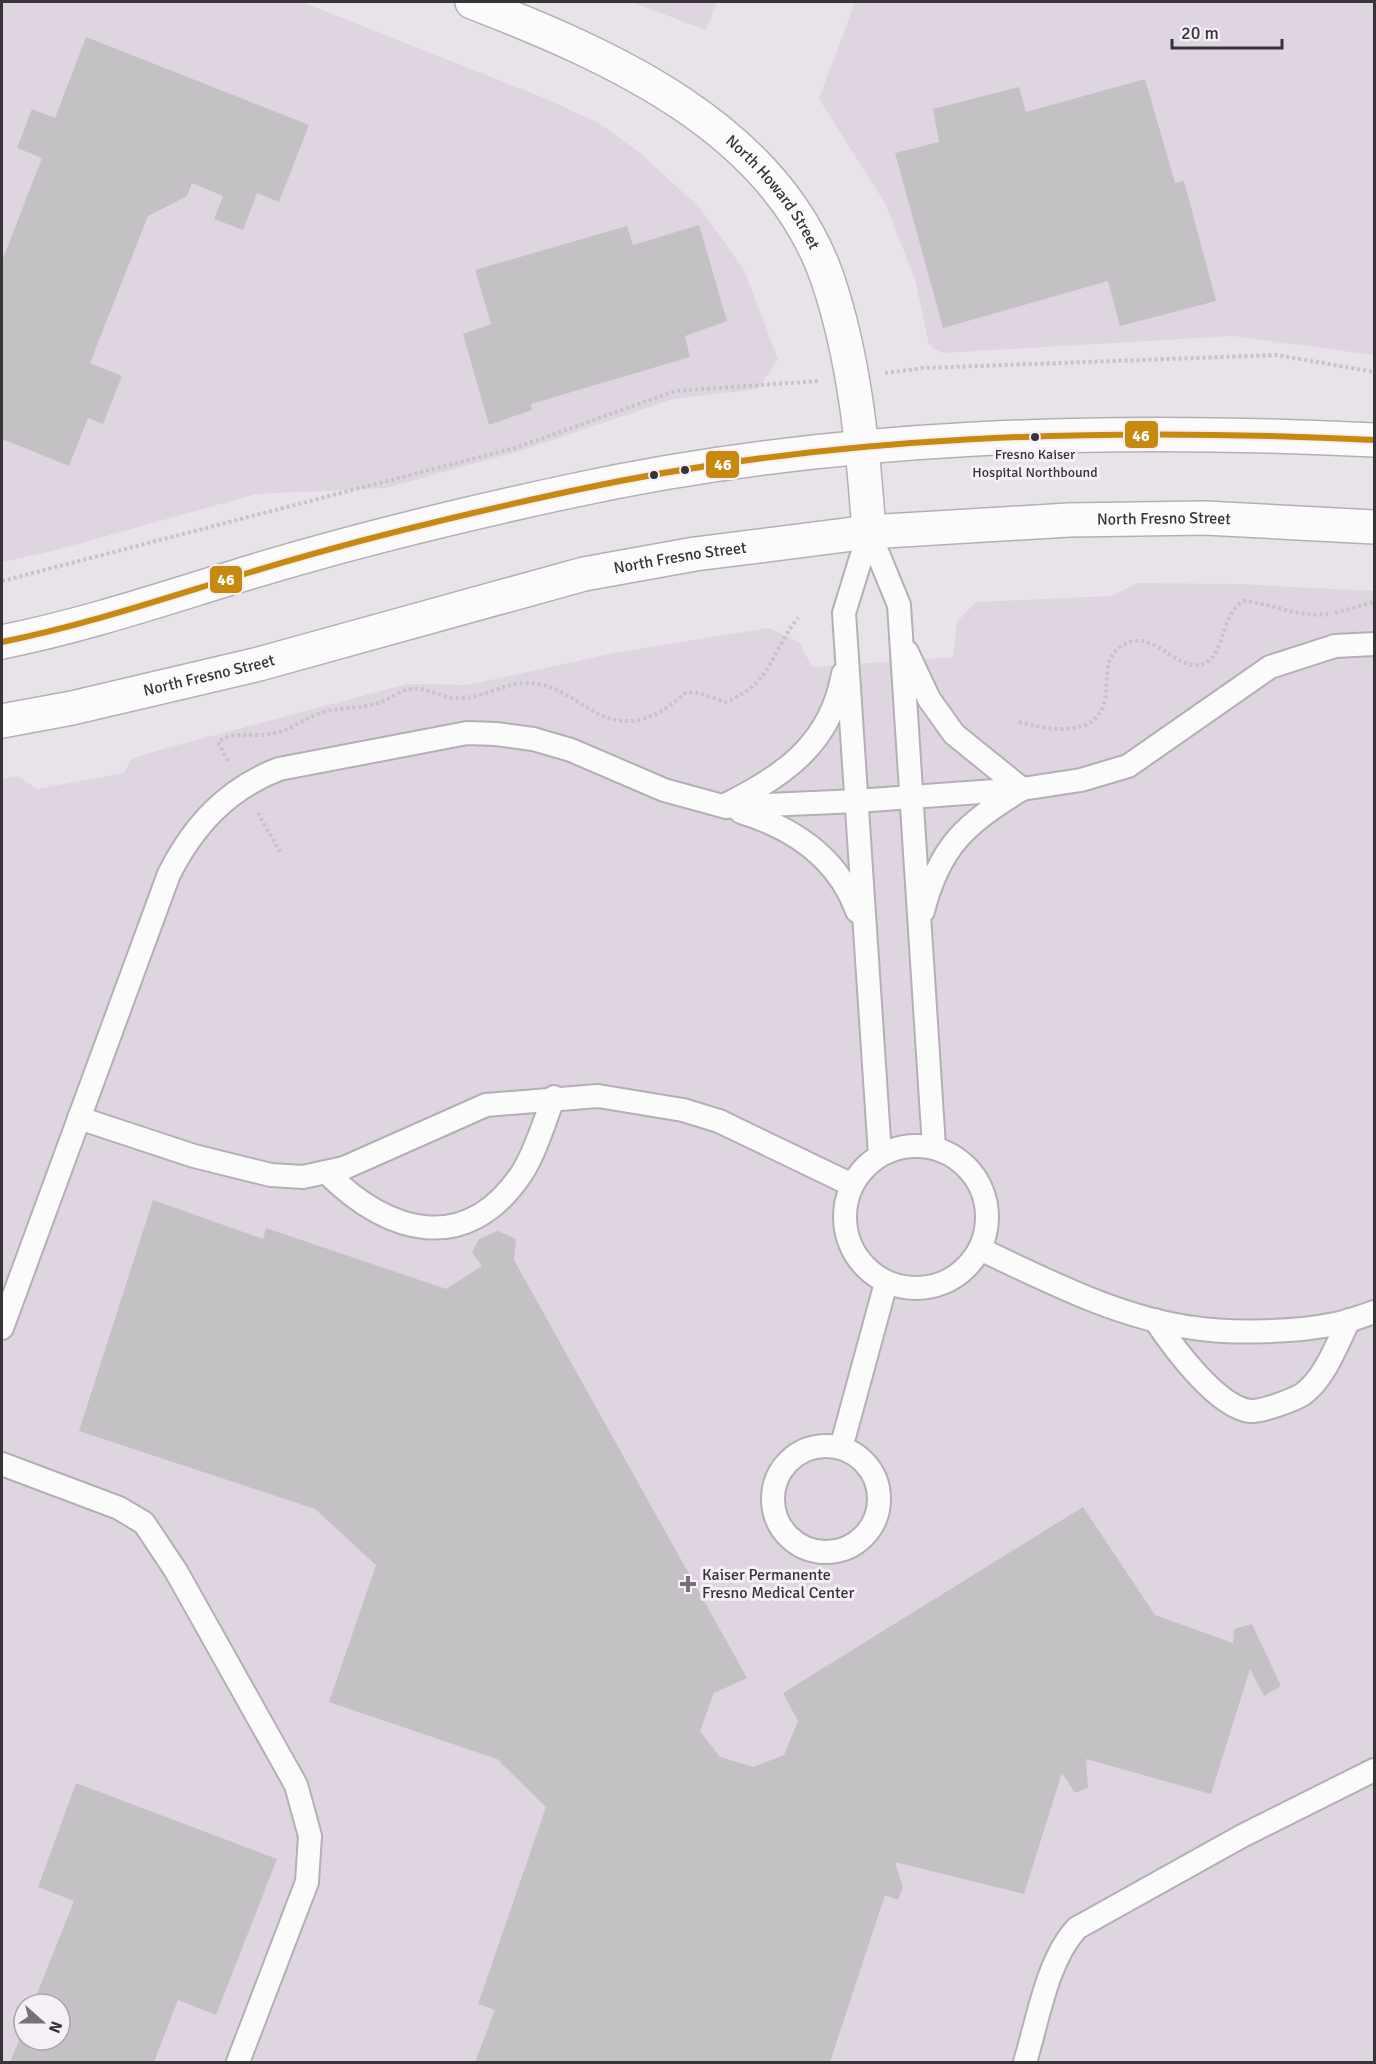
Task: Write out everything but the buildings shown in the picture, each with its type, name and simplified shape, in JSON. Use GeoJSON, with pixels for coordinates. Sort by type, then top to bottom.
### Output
{"type":"FeatureCollection","features":[{"type":"Feature","properties":{"kind":"main road","name":"North Howard Street"},"geometry":{"type":"LineString","coordinates":[[472,2],[583,47],[632,74],[710,123],[778,187],[802,224],[826,275],[842,326],[863,447],[869,532]]}},
{"type":"Feature","properties":{"kind":"main road"},"geometry":{"type":"LineString","coordinates":[[2,642],[141,607],[253,571],[355,543],[574,490],[713,466],[863,447],[935,442],[1280,435],[1374,440]]}},
{"type":"Feature","properties":{"kind":"main road","name":"North Fresno Street"},"geometry":{"type":"LineString","coordinates":[[2,721],[72,708],[259,664],[584,574],[695,554],[869,532],[1069,520],[1205,518],[1374,527]]}},
{"type":"Feature","properties":{"kind":"lane"},"geometry":{"type":"LineString","coordinates":[[869,532],[899,605],[934,1147]]}},
{"type":"Feature","properties":{"kind":"lane"},"geometry":{"type":"LineString","coordinates":[[869,532],[844,613],[863,928],[880,1155]]}},
{"type":"Feature","properties":{"kind":"lane"},"geometry":{"type":"LineString","coordinates":[[901,640],[940,717],[971,750],[1022,789]]}},
{"type":"Feature","properties":{"kind":"lane"},"geometry":{"type":"LineString","coordinates":[[724,807],[857,801],[1022,789],[1081,780],[1128,766],[1270,667],[1335,646],[1374,644]]}},
{"type":"Feature","properties":{"kind":"lane"},"geometry":{"type":"LineString","coordinates":[[724,807],[769,781],[797,762],[809,750],[828,718],[838,695],[846,645]]}},
{"type":"Feature","properties":{"kind":"lane"},"geometry":{"type":"LineString","coordinates":[[2,1328],[170,874],[183,848],[209,813],[256,778],[279,769],[467,733],[496,734],[532,740],[571,750],[664,790],[761,818],[785,829],[824,858],[843,880],[863,928]]}},
{"type":"Feature","properties":{"kind":"lane"},"geometry":{"type":"LineString","coordinates":[[920,924],[928,893],[949,847],[987,811],[1022,789]]}},
{"type":"Feature","properties":{"kind":"lane"},"geometry":{"type":"LineString","coordinates":[[79,1118],[194,1156],[271,1175],[303,1177],[344,1167],[486,1105],[554,1097],[598,1096],[683,1110],[719,1121],[852,1185]]}},
{"type":"Feature","properties":{"kind":"lane"},"geometry":{"type":"LineString","coordinates":[[326,1172],[357,1201],[378,1213],[414,1226],[442,1228],[472,1222],[495,1206],[522,1172],[554,1097]]}},
{"type":"Feature","properties":{"kind":"lane"},"geometry":{"type":"LineString","coordinates":[[916,1145],[934,1147],[954,1156],[970,1170],[982,1188],[988,1208],[987,1229],[980,1250],[968,1267],[950,1280],[929,1288],[908,1289],[886,1283],[867,1270],[853,1252],[846,1230],[845,1207],[852,1185],[864,1168],[880,1155],[897,1148],[916,1145]]}},
{"type":"Feature","properties":{"kind":"lane"},"geometry":{"type":"LineString","coordinates":[[980,1250],[1098,1302],[1155,1320],[1195,1329],[1256,1330],[1336,1324],[1374,1312]]}},
{"type":"Feature","properties":{"kind":"lane"},"geometry":{"type":"LineString","coordinates":[[840,1448],[886,1283]]}},
{"type":"Feature","properties":{"kind":"lane"},"geometry":{"type":"LineString","coordinates":[[1155,1320],[1181,1358],[1216,1391],[1231,1402],[1250,1411],[1278,1405],[1303,1394],[1322,1371],[1349,1320]]}},
{"type":"Feature","properties":{"kind":"lane"},"geometry":{"type":"LineString","coordinates":[[822,1446],[840,1448],[857,1457],[870,1470],[879,1499],[876,1515],[865,1534],[847,1548],[829,1552],[811,1550],[794,1542],[781,1528],[774,1512],[773,1493],[778,1476],[789,1461],[804,1450],[822,1446]]}},
{"type":"Feature","properties":{"kind":"lane"},"geometry":{"type":"LineString","coordinates":[[2,1464],[119,1508],[144,1523],[176,1571],[296,1785],[310,1836],[307,1882],[238,2062]]}},
{"type":"Feature","properties":{"kind":"lane"},"geometry":{"type":"LineString","coordinates":[[1025,2062],[1057,1956],[1066,1940],[1077,1928],[1242,1836],[1374,1770]]}},
{"type":"Feature","properties":{"kind":"path"},"geometry":{"type":"LineString","coordinates":[[923,368],[1276,355],[1374,372]]}},
{"type":"Feature","properties":{"kind":"path"},"geometry":{"type":"LineString","coordinates":[[2,581],[518,447],[675,391],[761,383],[787,385]]}},
{"type":"Feature","properties":{"kind":"path"},"geometry":{"type":"LineString","coordinates":[[1019,722],[1062,729],[1094,719],[1099,715],[1105,702],[1107,666],[1116,651],[1124,644],[1147,642],[1189,663],[1198,666],[1205,663],[1218,648],[1230,612],[1244,601],[1261,602],[1297,613],[1320,615],[1374,602]]}},
{"type":"Feature","properties":{"kind":"path"},"geometry":{"type":"LineString","coordinates":[[229,762],[218,742],[227,736],[274,734],[291,728],[306,718],[327,711],[381,703],[410,689],[458,699],[476,697],[499,687],[521,683],[543,685],[560,691],[608,719],[629,721],[650,717],[685,693],[694,693],[726,702],[755,687],[766,674],[788,630],[798,618]]}},
{"type":"Feature","properties":{"kind":"path"},"geometry":{"type":"LineString","coordinates":[[256,809],[280,852]]}},
{"type":"Feature","properties":{"kind":"shaded area"},"geometry":{"type":"Polygon","coordinates":[[[2,2],[302,2],[549,100],[600,124],[639,152],[699,207],[744,270],[778,359],[758,389],[673,399],[526,449],[386,488],[256,494],[56,550],[2,562],[2,2]]]}},
{"type":"Feature","properties":{"kind":"shaded area"},"geometry":{"type":"Polygon","coordinates":[[[631,2],[717,2],[706,30],[631,2]]]}},
{"type":"Feature","properties":{"kind":"shaded area"},"geometry":{"type":"Polygon","coordinates":[[[855,2],[1374,2],[1374,355],[1233,336],[942,353],[929,345],[915,279],[885,203],[819,99],[855,2]]]}},
{"type":"Feature","properties":{"kind":"shaded area","name":"Kaiser Permanente Fresno Medical Center"},"geometry":{"type":"Polygon","coordinates":[[[1137,583],[1237,584],[1374,591],[1374,2062],[2,2062],[2,779],[18,776],[37,789],[124,773],[131,759],[159,750],[407,684],[468,685],[619,652],[769,628],[799,642],[812,667],[953,657],[957,622],[976,602],[1111,596],[1137,583]]]}},
{"type":"Feature","properties":{"kind":"transit line","name":"46"},"geometry":{"type":"LineString","coordinates":[[2,642],[96,619],[291,560],[450,518],[670,472],[770,457],[870,446],[1072,435],[1173,434],[1374,440]]}},
{"type":"Feature","properties":{"kind":"place","name":"Fresno Kaiser Hospital Northbound"},"geometry":{"type":"Point","coordinates":[1035,437]}},
{"type":"Feature","properties":{"kind":"place","name":"Kaiser Permanente Fresno Medical Center"},"geometry":{"type":"Point","coordinates":[688,1584]}}]}
